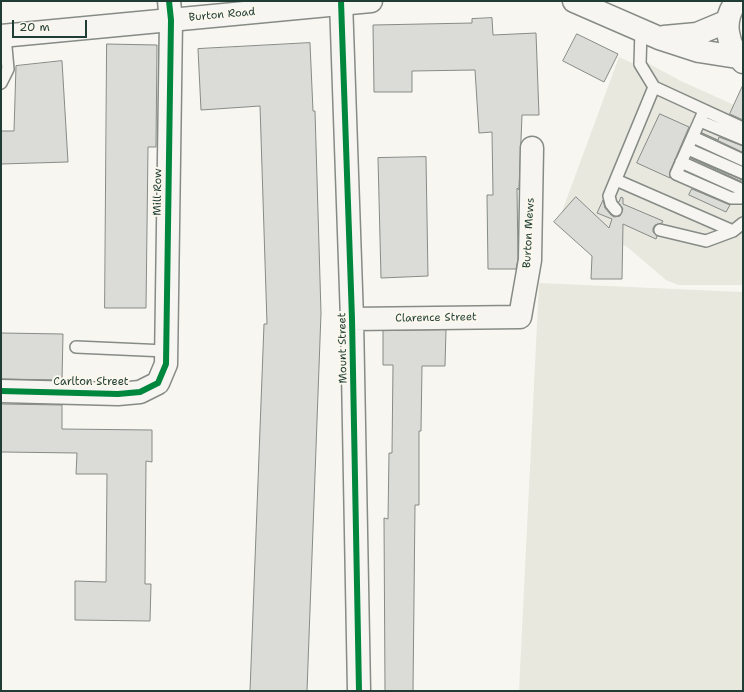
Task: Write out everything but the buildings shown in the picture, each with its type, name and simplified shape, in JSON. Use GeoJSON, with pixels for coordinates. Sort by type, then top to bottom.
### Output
{"type":"FeatureCollection","features":[{"type":"Feature","properties":{"kind":"street","name":"Burton Road"},"geometry":{"type":"LineString","coordinates":[[3,36],[170,10],[371,1]]}},
{"type":"Feature","properties":{"kind":"street"},"geometry":{"type":"LineString","coordinates":[[574,1],[650,34],[699,51],[740,59]]}},
{"type":"Feature","properties":{"kind":"street","name":"Mount Street"},"geometry":{"type":"LineString","coordinates":[[342,2],[352,319],[359,691]]}},
{"type":"Feature","properties":{"kind":"street"},"geometry":{"type":"LineString","coordinates":[[650,34],[697,34],[729,9]]}},
{"type":"Feature","properties":{"kind":"street"},"geometry":{"type":"LineString","coordinates":[[729,9],[728,34],[731,46],[740,59]]}},
{"type":"Feature","properties":{"kind":"street","name":"Mill Row"},"geometry":{"type":"LineString","coordinates":[[166,357],[170,10]]}},
{"type":"Feature","properties":{"kind":"street","name":"Burton Mews"},"geometry":{"type":"LineString","coordinates":[[520,317],[530,260],[532,148]]}},
{"type":"Feature","properties":{"kind":"street","name":"Clarence Street"},"geometry":{"type":"LineString","coordinates":[[352,319],[520,317]]}},
{"type":"Feature","properties":{"kind":"street","name":"Carlton Street"},"geometry":{"type":"LineString","coordinates":[[1,391],[118,394],[140,392],[158,383],[166,357]]}},
{"type":"Feature","properties":{"kind":"lane"},"geometry":{"type":"LineString","coordinates":[[650,34],[640,64],[654,87],[743,139]]}},
{"type":"Feature","properties":{"kind":"lane"},"geometry":{"type":"LineString","coordinates":[[1,83],[8,69],[3,36]]}},
{"type":"Feature","properties":{"kind":"lane"},"geometry":{"type":"LineString","coordinates":[[616,210],[611,204],[610,196],[654,87]]}},
{"type":"Feature","properties":{"kind":"lane"},"geometry":{"type":"LineString","coordinates":[[702,116],[743,128]]}},
{"type":"Feature","properties":{"kind":"lane"},"geometry":{"type":"LineString","coordinates":[[702,116],[676,174],[731,198],[743,198]]}},
{"type":"Feature","properties":{"kind":"lane"},"geometry":{"type":"LineString","coordinates":[[693,137],[743,160]]}},
{"type":"Feature","properties":{"kind":"lane"},"geometry":{"type":"LineString","coordinates":[[688,148],[743,173]]}},
{"type":"Feature","properties":{"kind":"lane"},"geometry":{"type":"LineString","coordinates":[[681,162],[743,190]]}},
{"type":"Feature","properties":{"kind":"lane"},"geometry":{"type":"LineString","coordinates":[[616,180],[733,231]]}},
{"type":"Feature","properties":{"kind":"lane"},"geometry":{"type":"LineString","coordinates":[[660,230],[706,241],[733,231],[743,223]]}},
{"type":"Feature","properties":{"kind":"lane"},"geometry":{"type":"LineString","coordinates":[[76,347],[166,357]]}},
{"type":"Feature","properties":{"kind":"shaded area"},"geometry":{"type":"Polygon","coordinates":[[[619,57],[639,66],[644,61],[681,81],[743,109],[743,285],[678,285],[666,280],[626,246],[557,225],[619,57]]]}},
{"type":"Feature","properties":{"kind":"shaded area"},"geometry":{"type":"Polygon","coordinates":[[[539,283],[743,292],[743,691],[519,691],[539,283]]]}},
{"type":"Feature","properties":{"kind":"cycle path"},"geometry":{"type":"LineString","coordinates":[[1,391],[118,394],[140,392],[158,383],[166,364],[171,20],[169,1]]}},
{"type":"Feature","properties":{"kind":"cycle path"},"geometry":{"type":"LineString","coordinates":[[341,1],[352,319],[359,691]]}}]}
